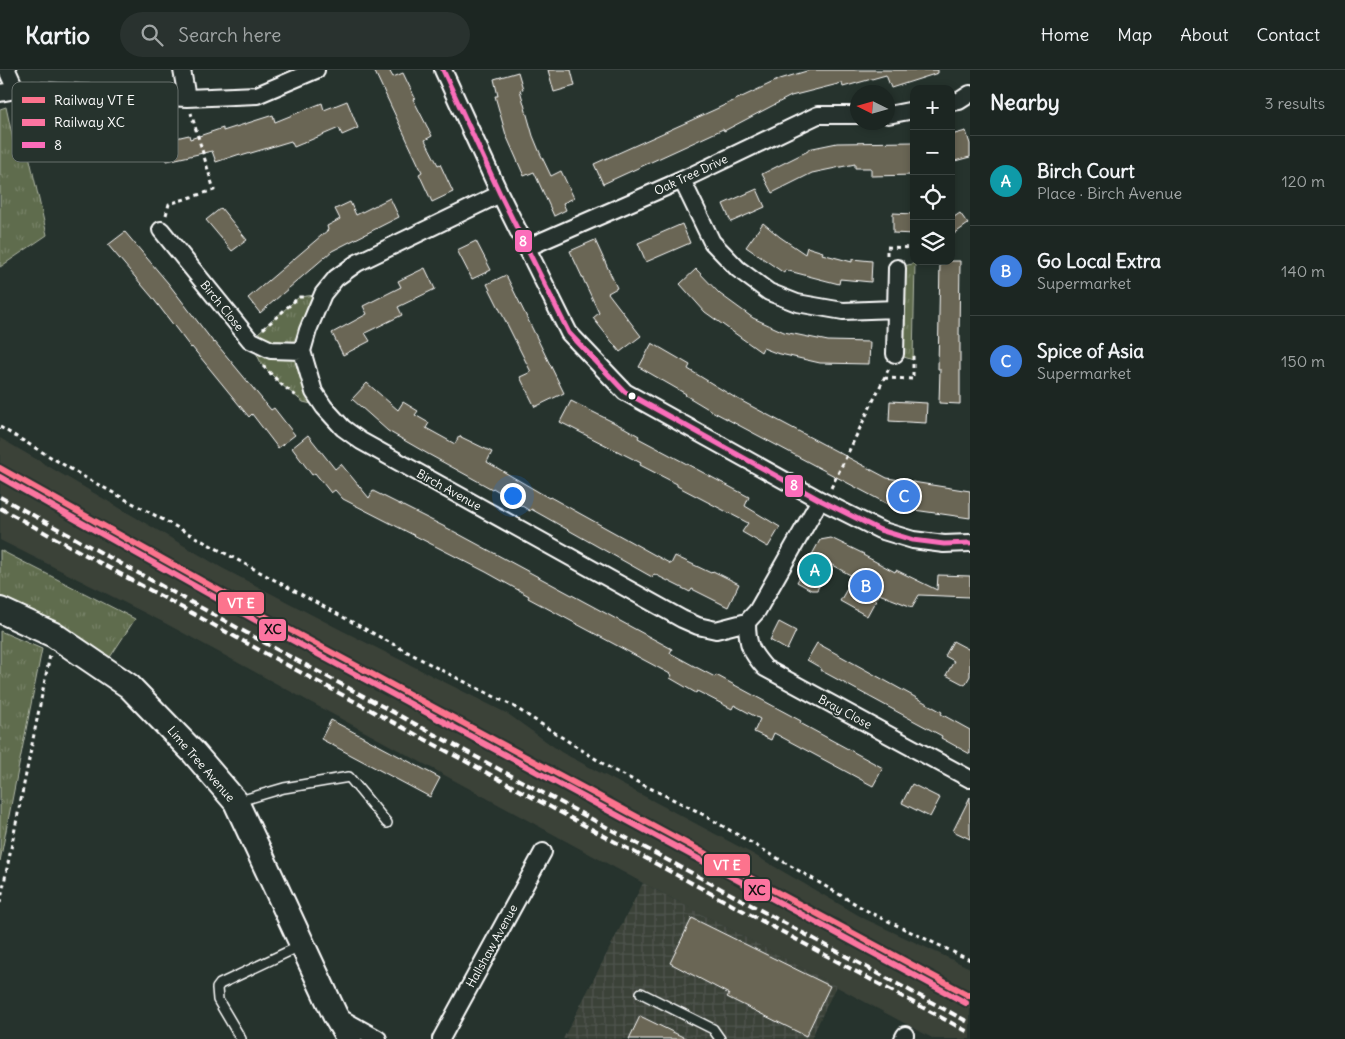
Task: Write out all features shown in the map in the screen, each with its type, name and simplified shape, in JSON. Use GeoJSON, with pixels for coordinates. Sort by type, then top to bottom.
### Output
{"type":"FeatureCollection","features":[{"type":"Feature","properties":{"kind":"street"},"geometry":{"type":"LineString","coordinates":[[7,70],[8,91]]}},
{"type":"Feature","properties":{"kind":"street"},"geometry":{"type":"LineString","coordinates":[[182,70],[187,98]]}},
{"type":"Feature","properties":{"kind":"street"},"geometry":{"type":"LineString","coordinates":[[178,98],[257,95],[316,70]]}},
{"type":"Feature","properties":{"kind":"street"},"geometry":{"type":"LineString","coordinates":[[449,72],[500,194],[569,333],[625,392],[822,501],[880,530],[913,540],[944,544],[970,543]]}},
{"type":"Feature","properties":{"kind":"street"},"geometry":{"type":"LineString","coordinates":[[955,102],[970,94]]}},
{"type":"Feature","properties":{"kind":"street"},"geometry":{"type":"LineString","coordinates":[[895,114],[910,111]]}},
{"type":"Feature","properties":{"kind":"street","name":"Oak Tree Drive"},"geometry":{"type":"LineString","coordinates":[[526,248],[682,180],[818,115],[850,115]]}},
{"type":"Feature","properties":{"kind":"street"},"geometry":{"type":"LineString","coordinates":[[682,180],[712,242],[738,269],[769,292],[797,303],[843,310],[895,309]]}},
{"type":"Feature","properties":{"kind":"street"},"geometry":{"type":"LineString","coordinates":[[302,351],[308,330],[323,294],[336,278],[357,263],[500,194]]}},
{"type":"Feature","properties":{"kind":"street","name":"Birch Close"},"geometry":{"type":"LineString","coordinates":[[161,230],[250,340],[271,350],[302,351]]}},
{"type":"Feature","properties":{"kind":"street"},"geometry":{"type":"LineString","coordinates":[[896,354],[895,309],[897,268]]}},
{"type":"Feature","properties":{"kind":"street","name":"Birch Avenue"},"geometry":{"type":"LineString","coordinates":[[302,351],[314,392],[324,407],[343,428],[361,441],[682,619],[698,626],[716,630],[747,622]]}},
{"type":"Feature","properties":{"kind":"street"},"geometry":{"type":"LineString","coordinates":[[747,622],[757,611],[822,501]]}},
{"type":"Feature","properties":{"kind":"street","name":"Lime Tree Avenue"},"geometry":{"type":"LineString","coordinates":[[0,610],[54,635],[129,686],[194,753],[236,802],[335,1015],[349,1039]]}},
{"type":"Feature","properties":{"kind":"street","name":"Bray Close"},"geometry":{"type":"LineString","coordinates":[[747,622],[747,639],[754,656],[766,668],[970,779]]}},
{"type":"Feature","properties":{"kind":"street","name":"Hallshaw Avenue"},"geometry":{"type":"LineString","coordinates":[[441,1039],[543,852]]}},
{"type":"Feature","properties":{"kind":"street"},"geometry":{"type":"LineString","coordinates":[[335,1015],[378,1039]]}},
{"type":"Feature","properties":{"kind":"lane"},"geometry":{"type":"LineString","coordinates":[[236,802],[284,788],[349,777],[387,823]]}},
{"type":"Feature","properties":{"kind":"lane"},"geometry":{"type":"LineString","coordinates":[[241,1039],[218,1000],[217,988],[220,984],[303,944]]}},
{"type":"Feature","properties":{"kind":"lane"},"geometry":{"type":"LineString","coordinates":[[641,993],[713,1029],[720,1039]]}},
{"type":"Feature","properties":{"kind":"path"},"geometry":{"type":"LineString","coordinates":[[161,230],[169,204],[214,190],[187,98]]}},
{"type":"Feature","properties":{"kind":"path"},"geometry":{"type":"LineString","coordinates":[[822,501],[896,354]]}},
{"type":"Feature","properties":{"kind":"path"},"geometry":{"type":"LineString","coordinates":[[0,427],[86,478],[439,669],[513,706],[613,770],[696,811],[871,913],[970,960]]}},
{"type":"Feature","properties":{"kind":"path"},"geometry":{"type":"LineString","coordinates":[[0,902],[54,635]]}},
{"type":"Feature","properties":{"kind":"shaded area"},"geometry":{"type":"Polygon","coordinates":[[[0,438],[222,568],[508,714],[561,752],[751,853],[865,919],[970,968],[970,1039],[934,1039],[163,622],[0,540],[0,438]]]}},
{"type":"Feature","properties":{"kind":"shaded area"},"geometry":{"type":"Polygon","coordinates":[[[643,883],[836,986],[811,1039],[563,1039],[643,883]]]}},
{"type":"Feature","properties":{"kind":"green space"},"geometry":{"type":"Polygon","coordinates":[[[6,107],[12,135],[12,162],[30,162],[47,235],[0,267],[0,109],[6,107]]]}},
{"type":"Feature","properties":{"kind":"green space"},"geometry":{"type":"Polygon","coordinates":[[[915,265],[913,360],[895,354],[897,268],[915,265]]]}},
{"type":"Feature","properties":{"kind":"green space"},"geometry":{"type":"Polygon","coordinates":[[[323,294],[302,351],[324,407],[303,402],[282,385],[262,365],[250,340],[299,297],[323,294]]]}},
{"type":"Feature","properties":{"kind":"green space"},"geometry":{"type":"Polygon","coordinates":[[[0,550],[135,619],[103,668],[0,610],[0,550]]]}},
{"type":"Feature","properties":{"kind":"green space"},"geometry":{"type":"Polygon","coordinates":[[[0,631],[42,649],[0,861],[0,631]]]}},
{"type":"Feature","properties":{"kind":"building"},"geometry":{"type":"Polygon","coordinates":[[[374,70],[389,70],[393,77],[403,73],[415,98],[413,99],[432,136],[425,140],[438,165],[440,164],[453,192],[432,202],[419,174],[422,172],[374,70]]]}},
{"type":"Feature","properties":{"kind":"building"},"geometry":{"type":"Polygon","coordinates":[[[548,70],[571,70],[575,86],[554,92],[548,70]]]}},
{"type":"Feature","properties":{"kind":"building"},"geometry":{"type":"Polygon","coordinates":[[[810,70],[938,70],[938,73],[895,87],[895,85],[890,85],[886,75],[843,87],[842,83],[791,96],[724,131],[723,129],[603,184],[594,164],[780,79],[810,70]]]}},
{"type":"Feature","properties":{"kind":"building"},"geometry":{"type":"Polygon","coordinates":[[[518,72],[523,89],[520,90],[533,136],[540,153],[551,176],[561,171],[574,198],[563,203],[566,210],[554,216],[534,172],[524,176],[506,135],[495,96],[498,96],[494,79],[518,72]]]}},
{"type":"Feature","properties":{"kind":"building"},"geometry":{"type":"Polygon","coordinates":[[[347,101],[358,128],[342,135],[339,128],[294,147],[291,141],[216,162],[212,151],[178,159],[178,138],[189,135],[190,139],[273,115],[275,122],[322,103],[324,110],[347,101]]]}},
{"type":"Feature","properties":{"kind":"building"},"geometry":{"type":"Polygon","coordinates":[[[966,131],[970,144],[970,157],[955,161],[955,134],[966,131]]]}},
{"type":"Feature","properties":{"kind":"building"},"geometry":{"type":"Polygon","coordinates":[[[910,142],[910,175],[871,176],[871,168],[855,168],[855,164],[812,173],[772,193],[762,174],[808,151],[808,149],[837,143],[910,142]]]}},
{"type":"Feature","properties":{"kind":"building"},"geometry":{"type":"Polygon","coordinates":[[[757,189],[765,207],[731,222],[723,204],[757,189]]]}},
{"type":"Feature","properties":{"kind":"building"},"geometry":{"type":"Polygon","coordinates":[[[390,198],[399,217],[332,251],[260,313],[248,298],[328,230],[327,226],[340,219],[335,209],[350,202],[356,215],[390,198]]]}},
{"type":"Feature","properties":{"kind":"building"},"geometry":{"type":"Polygon","coordinates":[[[221,208],[247,240],[232,251],[206,220],[221,208]]]}},
{"type":"Feature","properties":{"kind":"building"},"geometry":{"type":"Polygon","coordinates":[[[893,213],[910,214],[910,234],[893,233],[893,213]]]}},
{"type":"Feature","properties":{"kind":"building"},"geometry":{"type":"Polygon","coordinates":[[[960,213],[968,224],[955,233],[955,220],[955,216],[960,213]]]}},
{"type":"Feature","properties":{"kind":"building"},"geometry":{"type":"Polygon","coordinates":[[[763,223],[805,254],[807,247],[823,252],[822,254],[852,262],[852,259],[872,261],[871,282],[840,279],[839,284],[785,270],[784,273],[746,247],[763,223]]]}},
{"type":"Feature","properties":{"kind":"building"},"geometry":{"type":"Polygon","coordinates":[[[682,224],[690,243],[646,262],[638,243],[682,224]]]}},
{"type":"Feature","properties":{"kind":"building"},"geometry":{"type":"Polygon","coordinates":[[[125,232],[168,283],[214,343],[271,410],[274,408],[295,435],[278,448],[252,414],[249,417],[191,348],[152,297],[108,245],[125,232]]]}},
{"type":"Feature","properties":{"kind":"building"},"geometry":{"type":"Polygon","coordinates":[[[595,240],[617,288],[608,293],[641,336],[620,352],[593,318],[599,313],[570,251],[595,240]]]}},
{"type":"Feature","properties":{"kind":"building"},"geometry":{"type":"Polygon","coordinates":[[[476,241],[491,270],[472,279],[457,250],[476,241]]]}},
{"type":"Feature","properties":{"kind":"building"},"geometry":{"type":"Polygon","coordinates":[[[955,261],[960,261],[960,404],[939,403],[940,369],[938,369],[940,265],[955,265],[955,261]]]}},
{"type":"Feature","properties":{"kind":"building"},"geometry":{"type":"Polygon","coordinates":[[[425,268],[435,289],[398,307],[402,315],[365,333],[370,341],[343,355],[332,333],[367,314],[363,306],[401,287],[398,281],[425,268]]]}},
{"type":"Feature","properties":{"kind":"building"},"geometry":{"type":"Polygon","coordinates":[[[696,269],[720,294],[753,318],[784,332],[828,341],[870,342],[869,364],[820,363],[776,353],[763,348],[761,352],[705,312],[680,284],[696,269]]]}},
{"type":"Feature","properties":{"kind":"building"},"geometry":{"type":"Polygon","coordinates":[[[506,275],[564,393],[535,407],[520,377],[531,372],[487,284],[506,275]]]}},
{"type":"Feature","properties":{"kind":"building"},"geometry":{"type":"Polygon","coordinates":[[[652,343],[690,365],[688,369],[734,397],[887,478],[970,491],[970,518],[893,507],[710,410],[639,367],[652,343]]]}},
{"type":"Feature","properties":{"kind":"building"},"geometry":{"type":"Polygon","coordinates":[[[367,383],[398,410],[403,402],[418,411],[415,415],[429,423],[426,428],[455,444],[459,436],[492,452],[487,462],[671,564],[675,556],[739,584],[728,607],[692,589],[690,592],[654,574],[652,577],[388,431],[352,399],[367,383]]]}},
{"type":"Feature","properties":{"kind":"building"},"geometry":{"type":"Polygon","coordinates":[[[571,401],[625,428],[639,436],[638,438],[749,497],[745,506],[780,527],[768,547],[742,532],[748,523],[677,486],[677,484],[640,465],[641,463],[560,422],[571,401]]]}},
{"type":"Feature","properties":{"kind":"building"},"geometry":{"type":"Polygon","coordinates":[[[890,401],[927,403],[926,423],[889,421],[890,401]]]}},
{"type":"Feature","properties":{"kind":"building"},"geometry":{"type":"Polygon","coordinates":[[[308,435],[335,469],[341,464],[369,498],[373,491],[453,531],[672,649],[670,653],[715,677],[716,675],[801,721],[800,723],[883,768],[873,786],[774,733],[771,740],[754,732],[760,719],[734,705],[732,709],[697,691],[696,693],[670,678],[672,675],[528,598],[529,596],[486,572],[343,499],[335,490],[331,493],[315,473],[312,475],[292,448],[308,435]]]}},
{"type":"Feature","properties":{"kind":"building"},"geometry":{"type":"Polygon","coordinates":[[[831,538],[895,572],[896,570],[937,590],[938,575],[970,576],[970,597],[919,595],[912,607],[879,594],[867,616],[840,601],[854,577],[830,564],[817,590],[811,590],[797,582],[820,540],[831,538]]]}},
{"type":"Feature","properties":{"kind":"building"},"geometry":{"type":"Polygon","coordinates":[[[779,622],[796,631],[787,650],[770,640],[779,622]]]}},
{"type":"Feature","properties":{"kind":"building"},"geometry":{"type":"Polygon","coordinates":[[[953,641],[970,650],[970,676],[965,685],[946,675],[954,661],[945,656],[953,641]]]}},
{"type":"Feature","properties":{"kind":"building"},"geometry":{"type":"Polygon","coordinates":[[[817,643],[942,712],[941,714],[970,730],[970,754],[941,738],[942,736],[820,670],[821,668],[807,660],[817,643]]]}},
{"type":"Feature","properties":{"kind":"building"},"geometry":{"type":"Polygon","coordinates":[[[331,720],[440,778],[430,797],[321,739],[331,720]]]}},
{"type":"Feature","properties":{"kind":"building"},"geometry":{"type":"Polygon","coordinates":[[[912,784],[940,798],[930,817],[902,803],[912,784]]]}},
{"type":"Feature","properties":{"kind":"building"},"geometry":{"type":"Polygon","coordinates":[[[970,797],[970,839],[953,831],[970,797]]]}},
{"type":"Feature","properties":{"kind":"building"},"geometry":{"type":"Polygon","coordinates":[[[692,918],[830,986],[806,1036],[727,997],[729,994],[670,963],[692,918]]]}},
{"type":"Feature","properties":{"kind":"building"},"geometry":{"type":"Polygon","coordinates":[[[640,1016],[687,1039],[629,1039],[640,1016]]]}},
{"type":"Feature","properties":{"kind":"railway"},"geometry":{"type":"LineString","coordinates":[[0,497],[276,649],[970,1023]]}},
{"type":"Feature","properties":{"kind":"railway"},"geometry":{"type":"LineString","coordinates":[[0,508],[272,657],[970,1033]]}},
{"type":"Feature","properties":{"kind":"transit line","name":"8"},"geometry":{"type":"LineString","coordinates":[[443,70],[500,194],[569,333],[625,392],[820,500],[880,530],[913,540],[944,544],[970,543]]}},
{"type":"Feature","properties":{"kind":"transit line"},"geometry":{"type":"LineString","coordinates":[[0,468],[279,624],[970,996]]}},
{"type":"Feature","properties":{"kind":"rail line","name":"XC"},"geometry":{"type":"LineString","coordinates":[[0,477],[275,631],[966,1003]]}},
{"type":"Feature","properties":{"kind":"place","name":"Spice of Asia"},"geometry":{"type":"Point","coordinates":[904,496]}},
{"type":"Feature","properties":{"kind":"place","name":"Birch Court"},"geometry":{"type":"Point","coordinates":[815,570]}},
{"type":"Feature","properties":{"kind":"place","name":"Go Local Extra"},"geometry":{"type":"Point","coordinates":[866,586]}}]}
